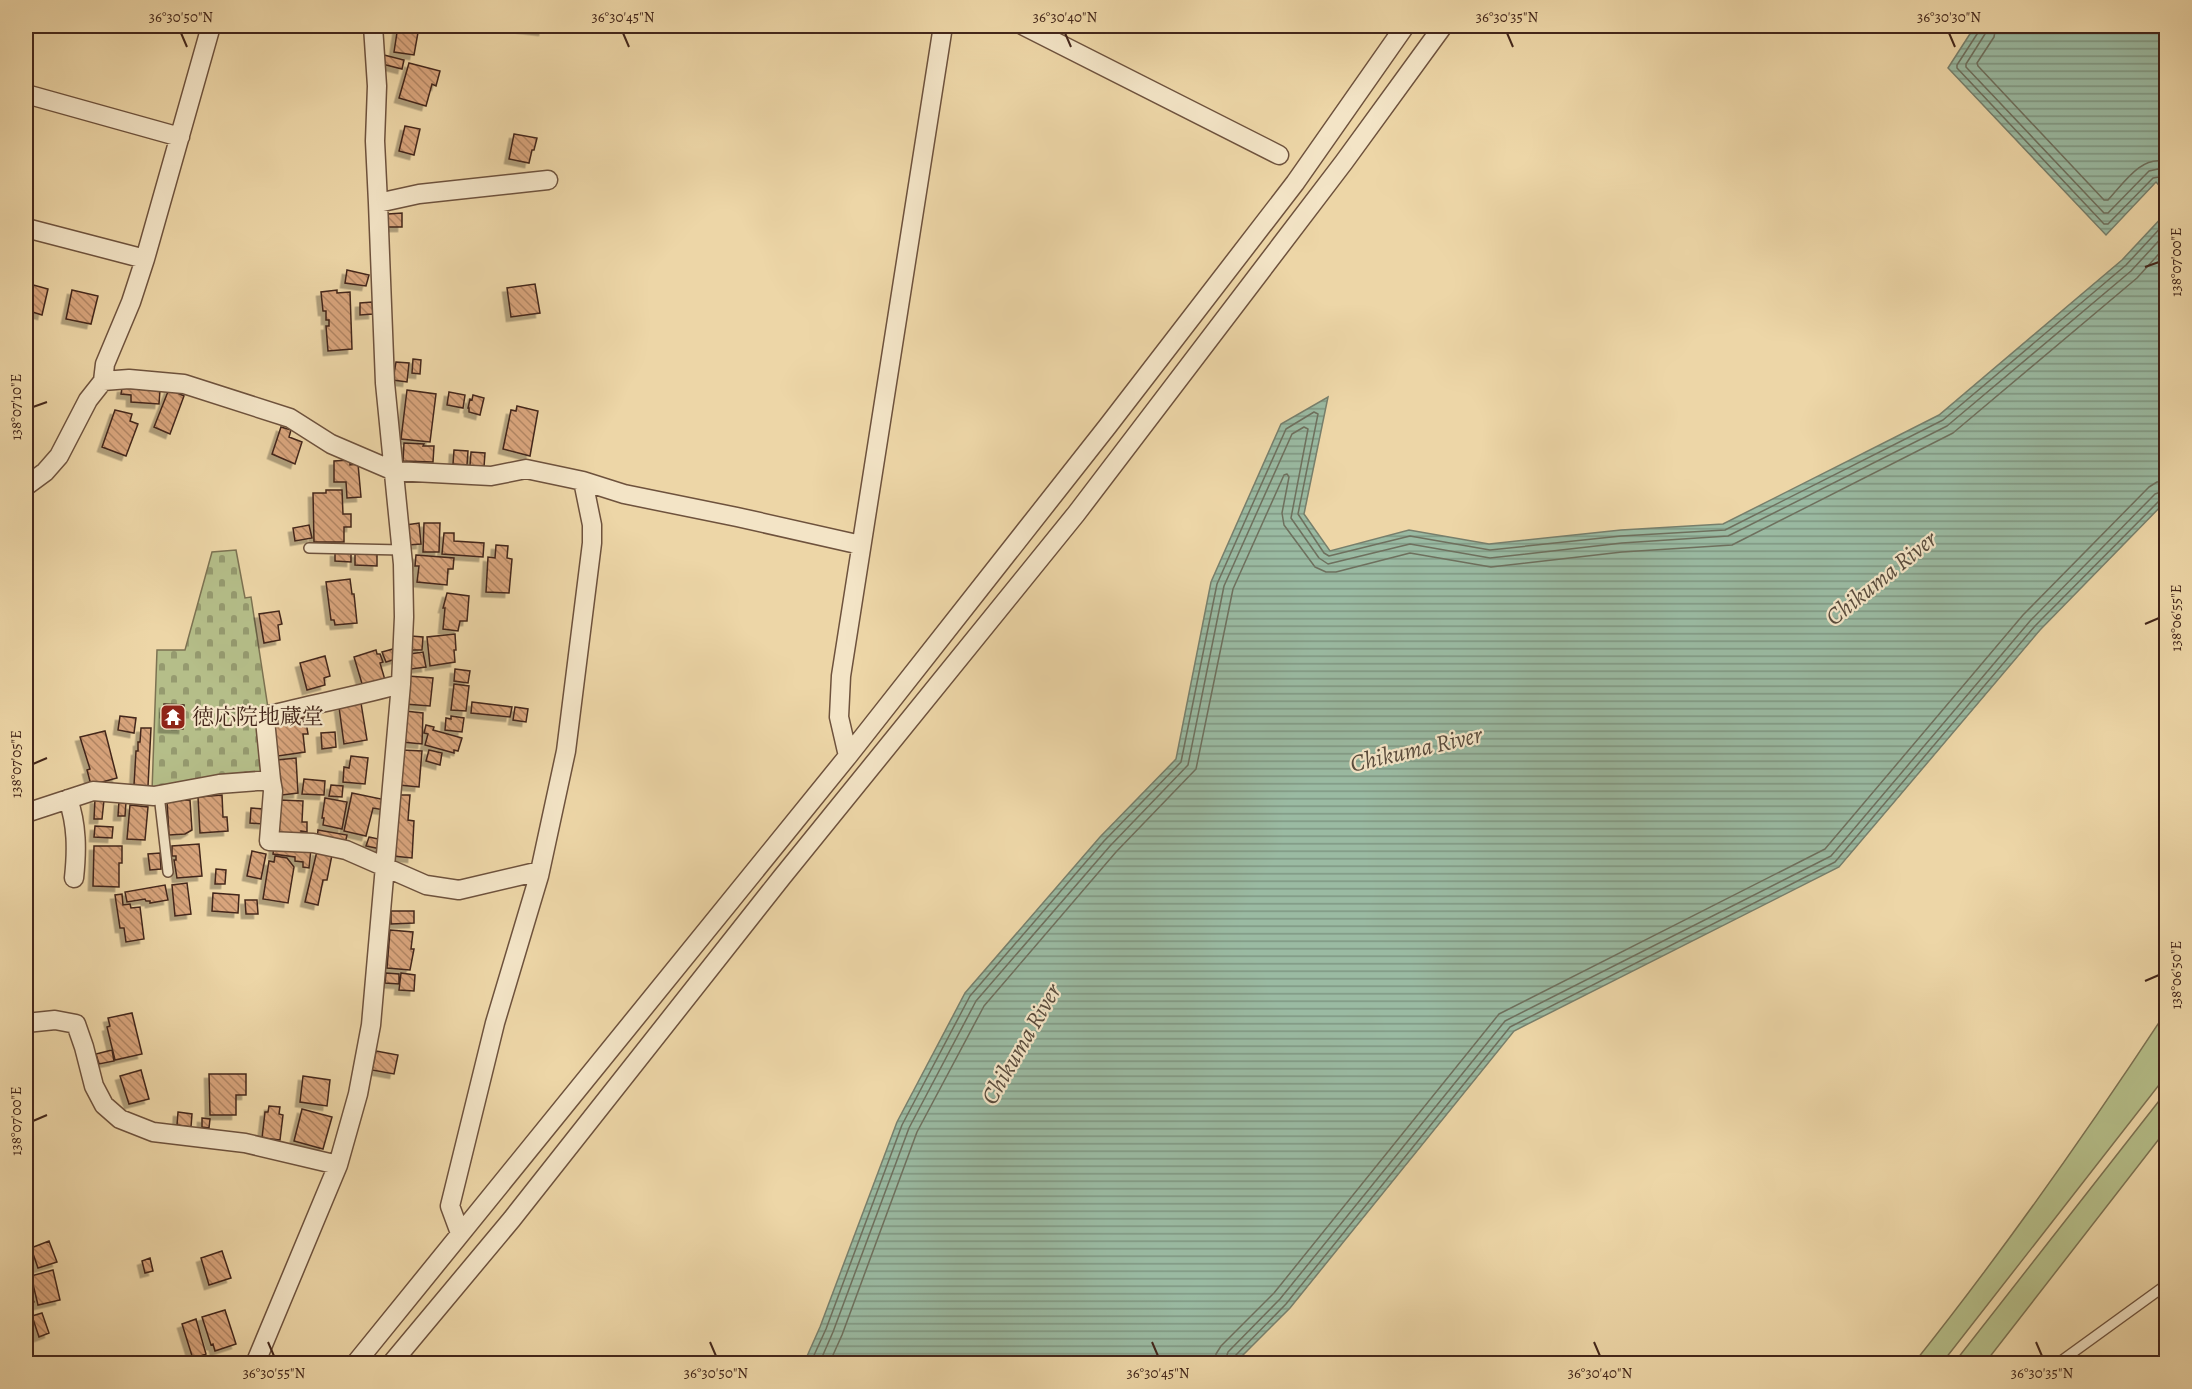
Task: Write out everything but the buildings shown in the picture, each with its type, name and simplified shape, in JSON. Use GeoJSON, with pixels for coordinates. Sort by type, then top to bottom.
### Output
{"type":"FeatureCollection","features":[{"type":"Feature","properties":{"kind":"street"},"geometry":{"type":"LineString","coordinates":[[26,486],[45,472],[59,456],[88,400],[103,381],[105,364],[131,302],[145,259],[211,26]]}},
{"type":"Feature","properties":{"kind":"street"},"geometry":{"type":"LineString","coordinates":[[255,1364],[338,1165],[358,1094],[371,1024],[386,866],[404,616],[402,550],[385,383],[375,141],[377,86],[373,26]]}},
{"type":"Feature","properties":{"kind":"street"},"geometry":{"type":"LineString","coordinates":[[848,756],[839,717],[841,676],[943,26]]}},
{"type":"Feature","properties":{"kind":"street"},"geometry":{"type":"LineString","coordinates":[[1024,26],[1279,155]]}},
{"type":"Feature","properties":{"kind":"street"},"geometry":{"type":"LineString","coordinates":[[355,1364],[848,756],[1295,183],[1405,26]]}},
{"type":"Feature","properties":{"kind":"street"},"geometry":{"type":"LineString","coordinates":[[391,1364],[512,1219],[775,886],[1076,514],[1344,162],[1443,26]]}},
{"type":"Feature","properties":{"kind":"street"},"geometry":{"type":"LineString","coordinates":[[26,94],[180,137]]}},
{"type":"Feature","properties":{"kind":"street"},"geometry":{"type":"LineString","coordinates":[[378,202],[419,194],[548,180]]}},
{"type":"Feature","properties":{"kind":"street"},"geometry":{"type":"LineString","coordinates":[[26,228],[145,259]]}},
{"type":"Feature","properties":{"kind":"street"},"geometry":{"type":"LineString","coordinates":[[103,381],[129,379],[184,384],[290,418],[331,444],[394,471],[491,476],[526,469],[583,481],[624,494],[861,545]]}},
{"type":"Feature","properties":{"kind":"street"},"geometry":{"type":"LineString","coordinates":[[460,1233],[450,1206],[495,1023],[540,871],[566,751],[592,543],[592,525],[583,481]]}},
{"type":"Feature","properties":{"kind":"street"},"geometry":{"type":"LineString","coordinates":[[400,684],[363,695],[321,702],[270,715],[265,720],[273,791],[269,840],[313,843],[346,850],[426,885],[459,891],[540,871]]}},
{"type":"Feature","properties":{"kind":"street"},"geometry":{"type":"LineString","coordinates":[[26,813],[93,791],[159,795],[219,784],[271,780]]}},
{"type":"Feature","properties":{"kind":"street"},"geometry":{"type":"LineString","coordinates":[[68,798],[77,846],[74,878]]}},
{"type":"Feature","properties":{"kind":"street"},"geometry":{"type":"LineString","coordinates":[[26,1023],[55,1020],[76,1024],[94,1086],[104,1105],[120,1119],[153,1132],[245,1143],[338,1165]]}},
{"type":"Feature","properties":{"kind":"lane"},"geometry":{"type":"LineString","coordinates":[[309,548],[402,550]]}},
{"type":"Feature","properties":{"kind":"lane"},"geometry":{"type":"LineString","coordinates":[[159,795],[168,872]]}},
{"type":"Feature","properties":{"kind":"lane"},"geometry":{"type":"LineString","coordinates":[[2057,1364],[2166,1286]]}},
{"type":"Feature","properties":{"kind":"green space"},"geometry":{"type":"Polygon","coordinates":[[[236,550],[245,598],[251,597],[268,708],[264,767],[259,773],[152,791],[157,650],[185,650],[212,552],[236,550]]]}},
{"type":"Feature","properties":{"kind":"green space"},"geometry":{"type":"Polygon","coordinates":[[[2166,1012],[2166,1076],[1942,1363],[1914,1363],[2044,1190],[2166,1012]]]}},
{"type":"Feature","properties":{"kind":"green space"},"geometry":{"type":"Polygon","coordinates":[[[2166,1092],[2166,1130],[1985,1363],[1954,1363],[2166,1092]]]}},
{"type":"Feature","properties":{"kind":"water"},"geometry":{"type":"Polygon","coordinates":[[[1975,26],[2166,26],[2166,193],[2156,182],[2106,235],[1948,68],[1975,26]]]}},
{"type":"Feature","properties":{"kind":"water","name":"Chikuma River"},"geometry":{"type":"Polygon","coordinates":[[[2166,213],[2166,501],[2040,630],[1839,867],[1514,1031],[1290,1308],[1235,1363],[804,1363],[820,1327],[897,1122],[965,993],[1100,837],[1176,759],[1211,582],[1281,424],[1328,397],[1304,514],[1330,551],[1409,530],[1489,544],[1621,530],[1723,524],[1939,415],[2122,260],[2166,213]]]}},
{"type":"Feature","properties":{"kind":"place","name":"徳応院地蔵堂"},"geometry":{"type":"Point","coordinates":[173,717]}}]}
